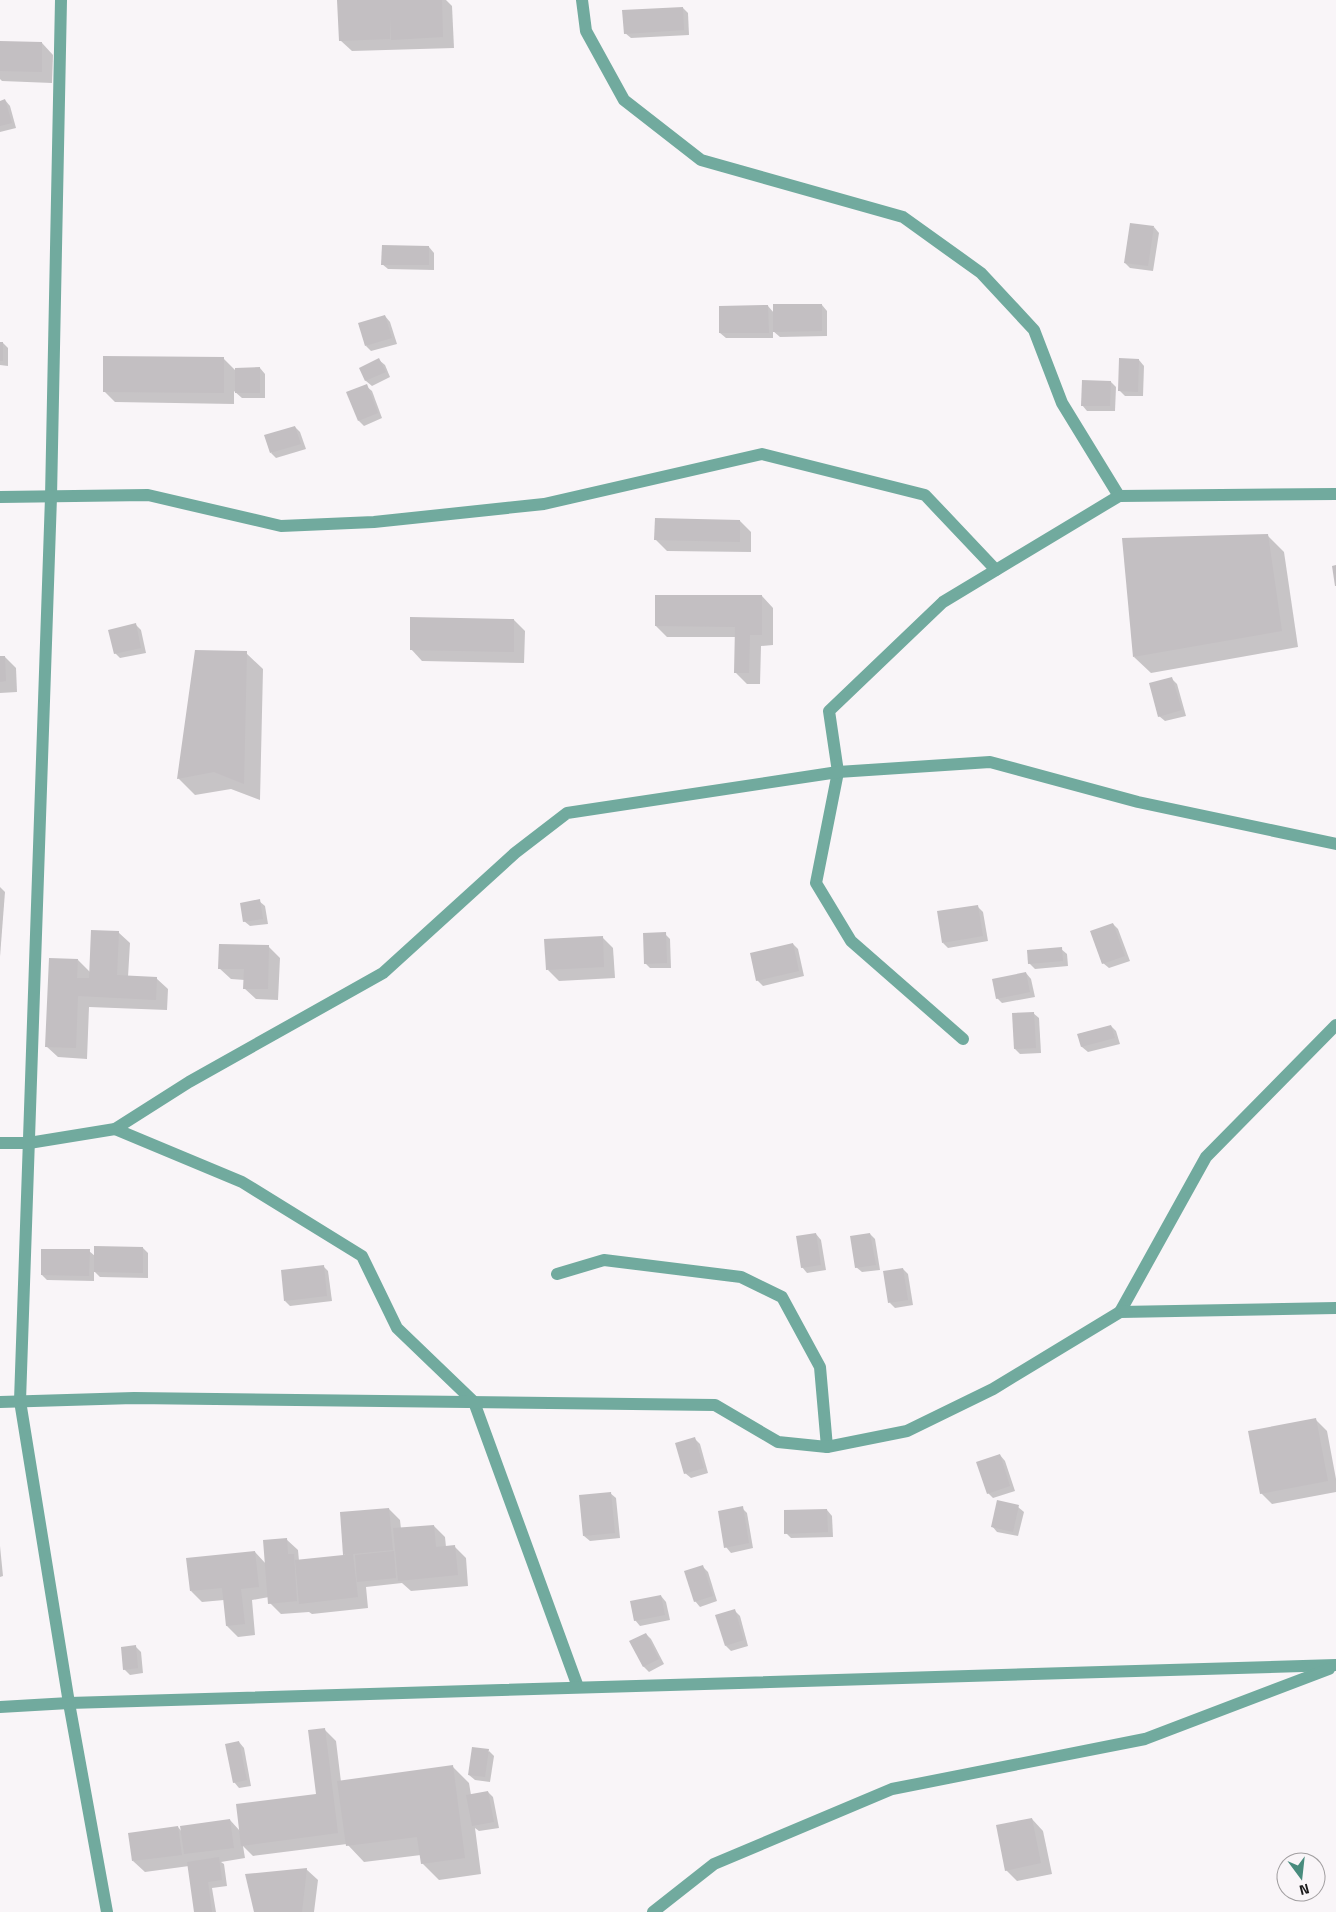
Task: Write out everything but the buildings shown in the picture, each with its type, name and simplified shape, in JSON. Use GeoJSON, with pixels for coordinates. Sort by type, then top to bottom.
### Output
{"type":"FeatureCollection","features":[{"type":"Feature","properties":{"kind":"street"},"geometry":{"type":"LineString","coordinates":[[61,0],[51,497],[20,1401],[69,1703],[107,1912]]}},
{"type":"Feature","properties":{"kind":"street"},"geometry":{"type":"LineString","coordinates":[[582,0],[586,31],[624,100],[701,160],[903,217],[981,273],[1034,330],[1062,403],[1119,496]]}},
{"type":"Feature","properties":{"kind":"street"},"geometry":{"type":"LineString","coordinates":[[0,497],[148,495],[281,526],[374,522],[544,504],[762,454],[924,495],[996,570]]}},
{"type":"Feature","properties":{"kind":"street"},"geometry":{"type":"LineString","coordinates":[[963,1039],[851,941],[816,883],[838,772],[829,711],[943,602],[1119,496],[1336,494]]}},
{"type":"Feature","properties":{"kind":"street"},"geometry":{"type":"LineString","coordinates":[[0,1143],[29,1143],[115,1129],[189,1082],[383,973],[515,853],[567,813],[838,772],[990,762],[1138,802],[1336,844]]}},
{"type":"Feature","properties":{"kind":"street"},"geometry":{"type":"LineString","coordinates":[[0,1402],[134,1398],[715,1405],[778,1442],[827,1447],[907,1431],[993,1389],[1120,1312],[1206,1157],[1336,1025]]}},
{"type":"Feature","properties":{"kind":"street"},"geometry":{"type":"LineString","coordinates":[[115,1129],[242,1182],[362,1256],[397,1328],[474,1402],[578,1687]]}},
{"type":"Feature","properties":{"kind":"street"},"geometry":{"type":"LineString","coordinates":[[557,1274],[604,1260],[741,1277],[782,1297],[820,1367],[827,1447]]}},
{"type":"Feature","properties":{"kind":"street"},"geometry":{"type":"LineString","coordinates":[[1120,1312],[1336,1308]]}},
{"type":"Feature","properties":{"kind":"street"},"geometry":{"type":"LineString","coordinates":[[0,1707],[69,1703],[1336,1665]]}},
{"type":"Feature","properties":{"kind":"street"},"geometry":{"type":"LineString","coordinates":[[653,1912],[714,1864],[892,1789],[1145,1738],[1336,1665]]}}]}
